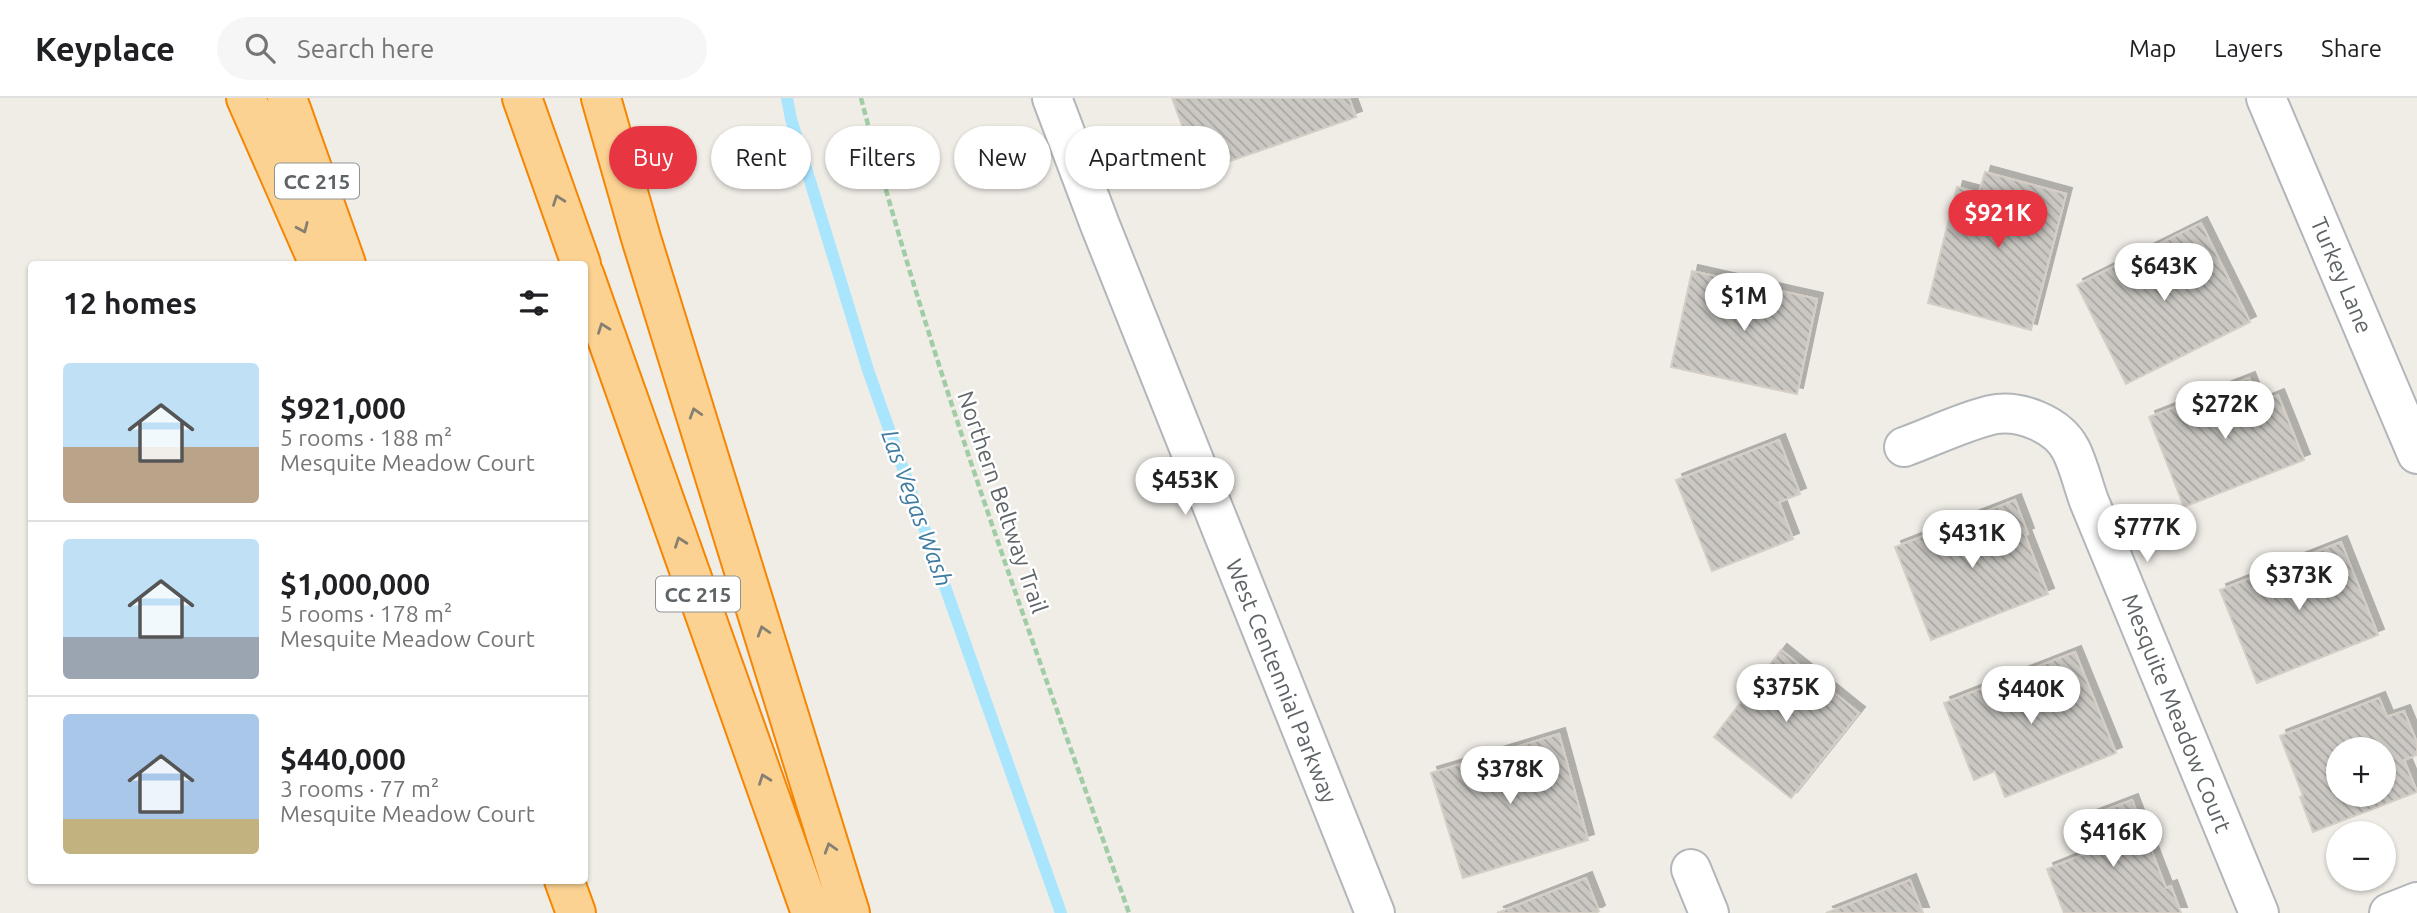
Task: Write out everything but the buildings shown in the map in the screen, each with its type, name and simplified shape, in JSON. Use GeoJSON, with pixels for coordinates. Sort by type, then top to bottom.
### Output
{"type":"FeatureCollection","features":[{"type":"Feature","properties":{"kind":"highway"},"geometry":{"type":"LineString","coordinates":[[246,98],[318,261]]}},
{"type":"Feature","properties":{"kind":"highway","name":"CC 215"},"geometry":{"type":"LineString","coordinates":[[287,98],[345,261]]}},
{"type":"Feature","properties":{"kind":"highway"},"geometry":{"type":"LineString","coordinates":[[522,98],[580,261]]}},
{"type":"Feature","properties":{"kind":"highway"},"geometry":{"type":"LineString","coordinates":[[601,98],[641,238],[850,913]]}},
{"type":"Feature","properties":{"kind":"highway","name":"CC 215"},"geometry":{"type":"LineString","coordinates":[[588,285],[811,913]]}},
{"type":"Feature","properties":{"kind":"highway"},"geometry":{"type":"LineString","coordinates":[[565,884],[576,913]]}},
{"type":"Feature","properties":{"kind":"street","name":"West Centennial Parkway"},"geometry":{"type":"LineString","coordinates":[[1052,98],[1100,225],[1375,913]]}},
{"type":"Feature","properties":{"kind":"street","name":"Turkey Lane"},"geometry":{"type":"LineString","coordinates":[[2266,98],[2406,395],[2417,454]]}},
{"type":"Feature","properties":{"kind":"street","name":"Mesquite Meadow Court"},"geometry":{"type":"LineString","coordinates":[[1904,447],[1993,415],[2016,415],[2043,423],[2059,435],[2070,449],[2259,913]]}},
{"type":"Feature","properties":{"kind":"street"},"geometry":{"type":"LineString","coordinates":[[1691,869],[1709,913]]}},
{"type":"Feature","properties":{"kind":"street"},"geometry":{"type":"LineString","coordinates":[[2389,913],[2417,902]]}},
{"type":"Feature","properties":{"kind":"path","name":"Northern Beltway Trail"},"geometry":{"type":"LineString","coordinates":[[861,98],[910,277],[945,390],[1129,913]]}},
{"type":"Feature","properties":{"kind":"waterway","name":"Las Vegas Wash"},"geometry":{"type":"LineString","coordinates":[[787,98],[791,119],[868,370],[1061,913]]}}]}
